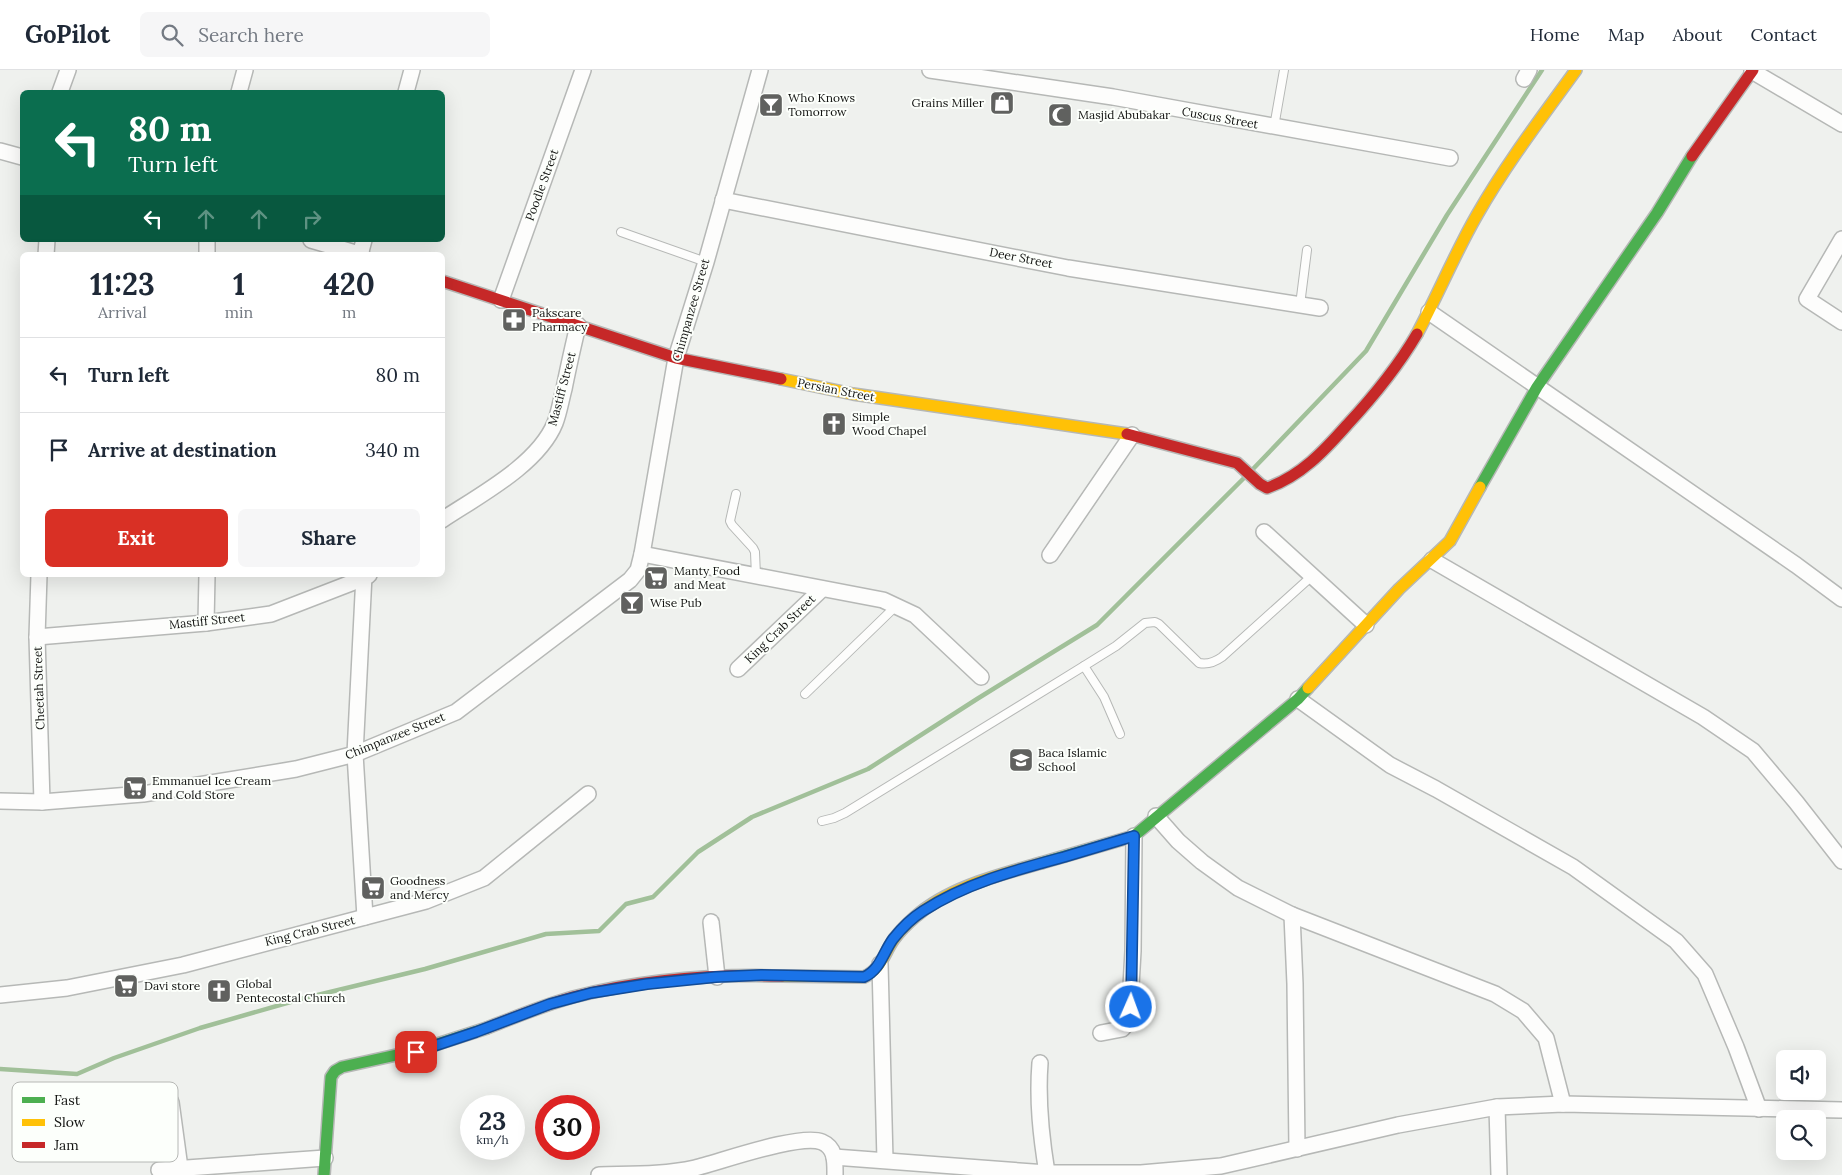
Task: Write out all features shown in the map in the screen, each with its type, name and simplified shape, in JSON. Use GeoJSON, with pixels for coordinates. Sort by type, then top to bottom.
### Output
{"type":"FeatureCollection","features":[{"type":"Feature","properties":{"kind":"street"},"geometry":{"type":"LineString","coordinates":[[61,90],[68,70]]}},
{"type":"Feature","properties":{"kind":"street"},"geometry":{"type":"LineString","coordinates":[[240,90],[245,70]]}},
{"type":"Feature","properties":{"kind":"street"},"geometry":{"type":"LineString","coordinates":[[407,90],[412,70]]}},
{"type":"Feature","properties":{"kind":"street","name":"Poodle Street"},"geometry":{"type":"LineString","coordinates":[[501,300],[583,70]]}},
{"type":"Feature","properties":{"kind":"street","name":"Chimpanzee Street"},"geometry":{"type":"LineString","coordinates":[[0,801],[42,802],[143,794],[296,769],[355,754],[456,712],[630,580],[638,570],[642,554],[676,358],[706,262],[760,70]]}},
{"type":"Feature","properties":{"kind":"street","name":"Cuscus Street"},"geometry":{"type":"LineString","coordinates":[[930,70],[1007,76],[1274,127],[1450,158]]}},
{"type":"Feature","properties":{"kind":"street"},"geometry":{"type":"LineString","coordinates":[[1576,70],[1488,197],[1465,236],[1429,312],[1796,565],[1842,599]]}},
{"type":"Feature","properties":{"kind":"street"},"geometry":{"type":"LineString","coordinates":[[324,1175],[330,1077],[342,1067],[416,1052],[550,1004],[591,993],[647,984],[716,977],[761,975],[864,977],[871,974],[880,964],[894,939],[916,916],[940,900],[967,887],[1014,871],[1134,836],[1298,698],[1399,589],[1450,541],[1537,387],[1657,213],[1673,186],[1752,70],[1842,124]]}},
{"type":"Feature","properties":{"kind":"street"},"geometry":{"type":"LineString","coordinates":[[0,150],[20,156]]}},
{"type":"Feature","properties":{"kind":"street","name":"Deer Street"},"geometry":{"type":"LineString","coordinates":[[723,200],[1068,268],[1320,308]]}},
{"type":"Feature","properties":{"kind":"street"},"geometry":{"type":"LineString","coordinates":[[1842,238],[1807,300],[1842,322]]}},
{"type":"Feature","properties":{"kind":"street"},"geometry":{"type":"LineString","coordinates":[[318,242],[351,252]]}},
{"type":"Feature","properties":{"kind":"street","name":"Persian Street"},"geometry":{"type":"LineString","coordinates":[[445,282],[676,358],[854,394],[1132,435],[1239,464],[1260,484],[1267,488],[1277,485],[1314,461],[1382,386],[1407,351],[1429,312]]}},
{"type":"Feature","properties":{"kind":"street","name":"Mastiff Street"},"geometry":{"type":"LineString","coordinates":[[445,518],[484,494],[505,478],[536,452],[545,441],[555,424],[578,325]]}},
{"type":"Feature","properties":{"kind":"street"},"geometry":{"type":"LineString","coordinates":[[1050,555],[1132,435]]}},
{"type":"Feature","properties":{"kind":"street"},"geometry":{"type":"LineString","coordinates":[[1264,532],[1366,625]]}},
{"type":"Feature","properties":{"kind":"street"},"geometry":{"type":"LineString","coordinates":[[642,554],[883,600],[915,615],[981,677]]}},
{"type":"Feature","properties":{"kind":"street"},"geometry":{"type":"LineString","coordinates":[[1432,560],[1703,716],[1753,751],[1796,802],[1842,862]]}},
{"type":"Feature","properties":{"kind":"street","name":"Cheetah Street"},"geometry":{"type":"LineString","coordinates":[[39,577],[37,636],[42,802]]}},
{"type":"Feature","properties":{"kind":"street"},"geometry":{"type":"LineString","coordinates":[[206,577],[206,622]]}},
{"type":"Feature","properties":{"kind":"street","name":"Mastiff Street"},"geometry":{"type":"LineString","coordinates":[[37,636],[206,622],[271,614],[364,577]]}},
{"type":"Feature","properties":{"kind":"street"},"geometry":{"type":"LineString","coordinates":[[365,917],[355,754],[366,577]]}},
{"type":"Feature","properties":{"kind":"street","name":"King Crab Street"},"geometry":{"type":"LineString","coordinates":[[738,669],[822,588]]}},
{"type":"Feature","properties":{"kind":"street"},"geometry":{"type":"LineString","coordinates":[[1298,698],[1390,765],[1573,867],[1676,941],[1705,974],[1736,1046],[1759,1109]]}},
{"type":"Feature","properties":{"kind":"street","name":"King Crab Street"},"geometry":{"type":"LineString","coordinates":[[0,995],[67,988],[182,965],[426,901],[484,878],[588,794]]}},
{"type":"Feature","properties":{"kind":"street"},"geometry":{"type":"LineString","coordinates":[[1156,816],[1178,841],[1209,868],[1238,888],[1292,915],[1495,994],[1522,1012],[1546,1038],[1564,1104]]}},
{"type":"Feature","properties":{"kind":"street"},"geometry":{"type":"LineString","coordinates":[[1101,1034],[1122,1029],[1129,1021],[1133,951],[1134,836]]}},
{"type":"Feature","properties":{"kind":"street"},"geometry":{"type":"LineString","coordinates":[[1292,915],[1295,984],[1297,1149]]}},
{"type":"Feature","properties":{"kind":"street"},"geometry":{"type":"LineString","coordinates":[[711,922],[716,977]]}},
{"type":"Feature","properties":{"kind":"street"},"geometry":{"type":"LineString","coordinates":[[880,964],[885,1160]]}},
{"type":"Feature","properties":{"kind":"street"},"geometry":{"type":"LineString","coordinates":[[1040,1063],[1038,1085],[1040,1127],[1047,1173]]}},
{"type":"Feature","properties":{"kind":"street"},"geometry":{"type":"LineString","coordinates":[[834,1157],[1047,1173],[1141,1173],[1221,1166],[1398,1125],[1498,1107],[1564,1104],[1842,1110]]}},
{"type":"Feature","properties":{"kind":"street"},"geometry":{"type":"LineString","coordinates":[[1498,1107],[1499,1175]]}},
{"type":"Feature","properties":{"kind":"street"},"geometry":{"type":"LineString","coordinates":[[599,1175],[651,1174],[695,1168],[737,1155],[801,1141],[820,1141],[829,1146],[834,1157],[835,1175]]}},
{"type":"Feature","properties":{"kind":"street"},"geometry":{"type":"LineString","coordinates":[[178,1153],[180,1168]]}},
{"type":"Feature","properties":{"kind":"street"},"geometry":{"type":"LineString","coordinates":[[159,1170],[325,1158]]}},
{"type":"Feature","properties":{"kind":"lane"},"geometry":{"type":"LineString","coordinates":[[1274,127],[1284,70]]}},
{"type":"Feature","properties":{"kind":"lane"},"geometry":{"type":"LineString","coordinates":[[621,232],[706,262]]}},
{"type":"Feature","properties":{"kind":"lane"},"geometry":{"type":"LineString","coordinates":[[1300,304],[1307,250]]}},
{"type":"Feature","properties":{"kind":"lane"},"geometry":{"type":"LineString","coordinates":[[736,494],[730,521],[755,552],[756,576]]}},
{"type":"Feature","properties":{"kind":"lane"},"geometry":{"type":"LineString","coordinates":[[822,822],[845,813],[1084,666],[1116,646],[1140,626],[1150,622],[1159,624],[1199,664],[1215,662],[1312,576]]}},
{"type":"Feature","properties":{"kind":"lane"},"geometry":{"type":"LineString","coordinates":[[805,694],[896,606]]}},
{"type":"Feature","properties":{"kind":"lane"},"geometry":{"type":"LineString","coordinates":[[1084,666],[1104,697],[1120,734]]}},
{"type":"Feature","properties":{"kind":"waterway"},"geometry":{"type":"LineString","coordinates":[[1253,469],[1366,351],[1447,215],[1542,70]]}},
{"type":"Feature","properties":{"kind":"waterway"},"geometry":{"type":"LineString","coordinates":[[0,1069],[77,1074],[114,1058],[200,1028],[301,999],[425,969],[546,934],[599,931],[626,904],[653,897],[698,852],[752,817],[868,769],[1097,625],[1244,478]]}},
{"type":"Feature","properties":{"kind":"traffic: fast"},"geometry":{"type":"LineString","coordinates":[[1480,487],[1537,387],[1657,213],[1692,156]]}},
{"type":"Feature","properties":{"kind":"traffic: fast"},"geometry":{"type":"LineString","coordinates":[[1041,863],[1134,836],[1298,699],[1308,688]]}},
{"type":"Feature","properties":{"kind":"traffic: fast"},"geometry":{"type":"LineString","coordinates":[[324,1175],[331,1077],[335,1071],[342,1067],[419,1050],[487,1028]]}},
{"type":"Feature","properties":{"kind":"traffic: slow"},"geometry":{"type":"LineString","coordinates":[[1417,334],[1461,244],[1488,196],[1576,70]]}},
{"type":"Feature","properties":{"kind":"traffic: slow"},"geometry":{"type":"LineString","coordinates":[[781,379],[853,394],[1127,434]]}},
{"type":"Feature","properties":{"kind":"traffic: slow"},"geometry":{"type":"LineString","coordinates":[[1308,688],[1399,589],[1450,541],[1480,487]]}},
{"type":"Feature","properties":{"kind":"traffic: slow"},"geometry":{"type":"LineString","coordinates":[[782,976],[864,977],[878,966],[901,930],[928,907],[975,883],[1041,863]]}},
{"type":"Feature","properties":{"kind":"traffic: jam"},"geometry":{"type":"LineString","coordinates":[[1692,156],[1753,70]]}},
{"type":"Feature","properties":{"kind":"traffic: jam"},"geometry":{"type":"LineString","coordinates":[[445,282],[676,358],[781,379]]}},
{"type":"Feature","properties":{"kind":"traffic: jam"},"geometry":{"type":"LineString","coordinates":[[1127,434],[1237,463],[1267,488],[1291,477],[1330,444],[1385,381],[1417,334]]}},
{"type":"Feature","properties":{"kind":"traffic: jam"},"geometry":{"type":"LineString","coordinates":[[487,1028],[562,1000],[625,986],[703,977],[782,976]]}},
{"type":"Feature","properties":{"kind":"place","name":"Grains Miller"},"geometry":{"type":"Point","coordinates":[1002,103]}},
{"type":"Feature","properties":{"kind":"place","name":"Who Knows Tomorrow"},"geometry":{"type":"Point","coordinates":[771,105]}},
{"type":"Feature","properties":{"kind":"place","name":"Masjid Abubakar"},"geometry":{"type":"Point","coordinates":[1060,115]}},
{"type":"Feature","properties":{"kind":"place","name":"Pakscare Pharmacy"},"geometry":{"type":"Point","coordinates":[514,320]}},
{"type":"Feature","properties":{"kind":"place","name":"Simple Wood Chapel"},"geometry":{"type":"Point","coordinates":[834,424]}},
{"type":"Feature","properties":{"kind":"place","name":"Manty Food and Meat"},"geometry":{"type":"Point","coordinates":[656,578]}},
{"type":"Feature","properties":{"kind":"place","name":"Wise Pub"},"geometry":{"type":"Point","coordinates":[632,603]}},
{"type":"Feature","properties":{"kind":"place","name":"Baca Islamic School"},"geometry":{"type":"Point","coordinates":[1021,760]}},
{"type":"Feature","properties":{"kind":"place","name":"Emmanuel Ice Cream and Cold Store"},"geometry":{"type":"Point","coordinates":[135,788]}},
{"type":"Feature","properties":{"kind":"place","name":"Goodness and Mercy"},"geometry":{"type":"Point","coordinates":[373,888]}},
{"type":"Feature","properties":{"kind":"place","name":"Davi store"},"geometry":{"type":"Point","coordinates":[126,986]}},
{"type":"Feature","properties":{"kind":"place","name":"Global Pentecostal Church"},"geometry":{"type":"Point","coordinates":[219,991]}},
{"type":"Feature","properties":{"kind":"route"},"geometry":{"type":"LineString","coordinates":[[416,1052],[550,1004],[591,993],[647,984],[716,977],[761,975],[864,977],[871,974],[880,964],[894,939],[905,927],[916,916],[940,900],[967,887],[1014,871],[1134,836],[1131,1007]]}}]}
